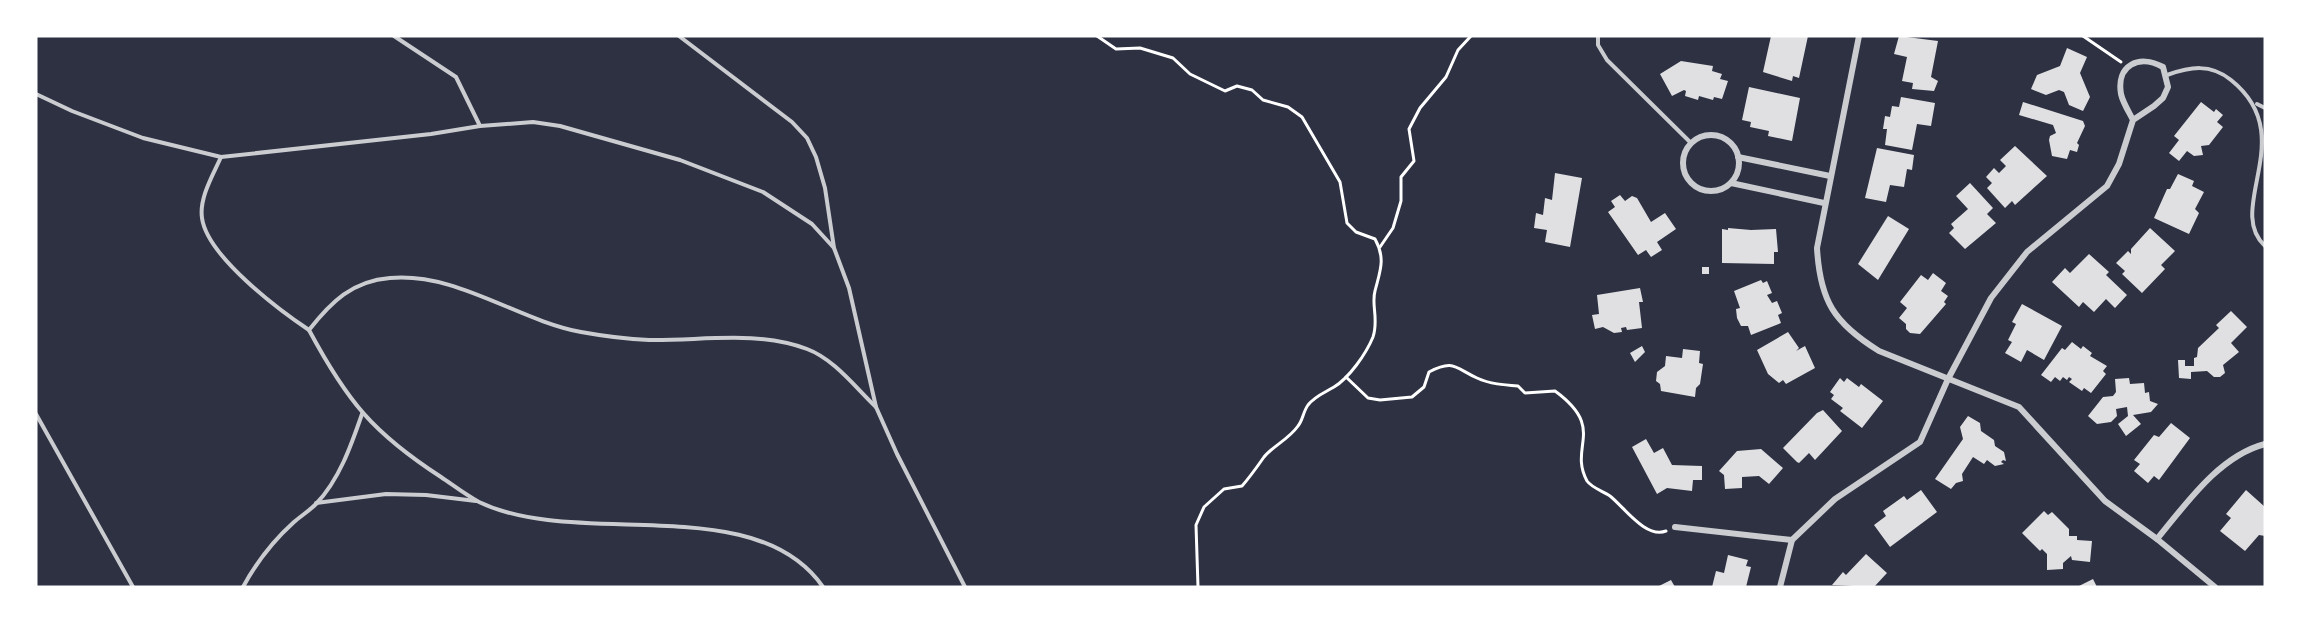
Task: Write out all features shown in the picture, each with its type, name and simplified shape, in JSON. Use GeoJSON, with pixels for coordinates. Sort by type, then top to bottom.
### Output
{"type":"FeatureCollection","features":[{"type":"Feature","properties":{"kind":"street"},"geometry":{"type":"LineString","coordinates":[[1859,36],[1816,248],[1818,279],[1825,298],[1843,324],[1859,339],[1879,351],[2019,407],[2105,501],[2157,539],[2215,587]]}},
{"type":"Feature","properties":{"kind":"street"},"geometry":{"type":"LineString","coordinates":[[1780,587],[1792,540],[1835,499],[1920,442],[1948,379],[1991,298],[2027,252],[2107,186],[2119,164],[2133,120],[2163,98],[2168,87],[2167,75],[2163,67],[2152,61],[2140,60],[2127,68],[2121,83],[2121,96],[2133,120]]}},
{"type":"Feature","properties":{"kind":"street"},"geometry":{"type":"LineString","coordinates":[[1709,135],[1719,136],[1734,148],[1738,157],[1738,171],[1731,183],[1714,192],[1695,187],[1687,180],[1682,160],[1691,143],[1709,135]]}},
{"type":"Feature","properties":{"kind":"street"},"geometry":{"type":"LineString","coordinates":[[1738,157],[1830,176]]}},
{"type":"Feature","properties":{"kind":"street"},"geometry":{"type":"LineString","coordinates":[[1731,183],[1824,203]]}},
{"type":"Feature","properties":{"kind":"street"},"geometry":{"type":"LineString","coordinates":[[2157,539],[2218,471],[2256,446],[2265,444]]}},
{"type":"Feature","properties":{"kind":"street"},"geometry":{"type":"LineString","coordinates":[[1675,527],[1792,540]]}},
{"type":"Feature","properties":{"kind":"lane"},"geometry":{"type":"LineString","coordinates":[[394,36],[456,77],[480,126]]}},
{"type":"Feature","properties":{"kind":"lane"},"geometry":{"type":"LineString","coordinates":[[679,36],[792,122],[807,138],[825,188],[834,248],[849,288],[876,407],[897,454],[965,587]]}},
{"type":"Feature","properties":{"kind":"lane"},"geometry":{"type":"LineString","coordinates":[[1598,36],[1598,45],[1607,60],[1691,143]]}},
{"type":"Feature","properties":{"kind":"lane"},"geometry":{"type":"LineString","coordinates":[[2167,75],[2191,67],[2207,68],[2224,74],[2256,104],[2265,108]]}},
{"type":"Feature","properties":{"kind":"lane"},"geometry":{"type":"LineString","coordinates":[[36,94],[143,138],[221,157],[431,134],[480,126],[533,122],[560,126],[702,168],[763,192],[812,224],[834,248]]}},
{"type":"Feature","properties":{"kind":"lane"},"geometry":{"type":"LineString","coordinates":[[2256,104],[2262,120],[2264,151],[2253,208],[2253,227],[2257,238],[2265,246]]}},
{"type":"Feature","properties":{"kind":"lane"},"geometry":{"type":"LineString","coordinates":[[221,157],[204,195],[201,218],[209,237],[250,284],[281,311],[309,330],[342,388],[362,414],[409,456],[480,502]]}},
{"type":"Feature","properties":{"kind":"lane"},"geometry":{"type":"LineString","coordinates":[[309,330],[344,292],[366,282],[391,278],[426,280],[465,291],[578,332],[649,340],[753,338],[784,342],[809,350],[829,362],[876,407]]}},
{"type":"Feature","properties":{"kind":"lane"},"geometry":{"type":"LineString","coordinates":[[36,414],[133,587]]}},
{"type":"Feature","properties":{"kind":"lane"},"geometry":{"type":"LineString","coordinates":[[243,587],[268,550],[316,503],[349,452],[362,414]]}},
{"type":"Feature","properties":{"kind":"lane"},"geometry":{"type":"LineString","coordinates":[[316,503],[386,494],[426,495],[480,502],[519,514],[570,524],[705,528],[774,545],[798,560],[823,587]]}},
{"type":"Feature","properties":{"kind":"path"},"geometry":{"type":"LineString","coordinates":[[1097,36],[1116,49],[1140,48],[1173,58],[1190,74],[1225,91],[1237,86],[1252,90],[1263,100],[1288,107],[1302,117],[1340,182],[1347,223],[1356,231],[1376,239],[1380,247],[1382,270],[1374,294],[1377,316],[1372,338],[1346,377],[1334,387],[1318,394],[1306,407],[1299,425],[1280,446],[1266,455],[1242,486],[1224,489],[1204,507],[1196,525],[1198,587]]}},
{"type":"Feature","properties":{"kind":"path"},"geometry":{"type":"LineString","coordinates":[[1380,247],[1393,228],[1401,201],[1401,177],[1414,161],[1409,129],[1420,108],[1446,77],[1458,50],[1471,36]]}},
{"type":"Feature","properties":{"kind":"path"},"geometry":{"type":"LineString","coordinates":[[2082,36],[2127,68]]}},
{"type":"Feature","properties":{"kind":"path"},"geometry":{"type":"LineString","coordinates":[[1346,377],[1368,398],[1380,400],[1412,397],[1424,387],[1429,372],[1444,364],[1458,366],[1475,377],[1496,385],[1518,386],[1525,393],[1556,391],[1579,414],[1585,432],[1582,469],[1589,484],[1611,497],[1651,531],[1663,533],[1675,527]]}},
{"type":"Feature","properties":{"kind":"building"},"geometry":{"type":"Polygon","coordinates":[[[1771,36],[1808,36],[1799,78],[1793,76],[1792,81],[1763,72],[1771,36]]]}},
{"type":"Feature","properties":{"kind":"building"},"geometry":{"type":"Polygon","coordinates":[[[1899,36],[1938,41],[1931,77],[1938,81],[1934,91],[1912,89],[1913,83],[1902,81],[1907,57],[1894,54],[1899,36]]]}},
{"type":"Feature","properties":{"kind":"building"},"geometry":{"type":"Polygon","coordinates":[[[2067,48],[2087,57],[2080,73],[2090,97],[2083,111],[2069,105],[2064,92],[2059,90],[2046,95],[2031,89],[2037,75],[2060,66],[2067,48]]]}},
{"type":"Feature","properties":{"kind":"building"},"geometry":{"type":"Polygon","coordinates":[[[1681,61],[1713,66],[1712,71],[1722,74],[1720,79],[1728,81],[1722,99],[1714,97],[1713,100],[1699,96],[1698,100],[1685,96],[1686,91],[1684,90],[1672,96],[1660,74],[1681,61]]]}},
{"type":"Feature","properties":{"kind":"building"},"geometry":{"type":"Polygon","coordinates":[[[1749,87],[1800,98],[1792,141],[1768,136],[1769,131],[1750,127],[1751,122],[1742,120],[1749,87]]]}},
{"type":"Feature","properties":{"kind":"building"},"geometry":{"type":"Polygon","coordinates":[[[1901,97],[1935,103],[1931,126],[1917,124],[1912,150],[1885,145],[1887,129],[1883,129],[1885,116],[1890,117],[1892,106],[1899,107],[1901,97]]]}},
{"type":"Feature","properties":{"kind":"building"},"geometry":{"type":"Polygon","coordinates":[[[2023,102],[2083,121],[2085,126],[2077,143],[2079,145],[2077,152],[2070,150],[2067,159],[2052,156],[2049,140],[2050,136],[2056,133],[2053,125],[2019,115],[2023,102]]]}},
{"type":"Feature","properties":{"kind":"building"},"geometry":{"type":"Polygon","coordinates":[[[2201,102],[2214,112],[2216,109],[2223,115],[2217,122],[2223,127],[2209,145],[2201,146],[2203,155],[2194,156],[2187,151],[2179,161],[2169,153],[2179,140],[2174,136],[2201,102]]]}},
{"type":"Feature","properties":{"kind":"building"},"geometry":{"type":"Polygon","coordinates":[[[2015,146],[2047,176],[2015,205],[2012,201],[2005,208],[1987,188],[1992,183],[1986,177],[1994,168],[1999,173],[2006,166],[2000,160],[2015,146]]]}},
{"type":"Feature","properties":{"kind":"building"},"geometry":{"type":"Polygon","coordinates":[[[1877,148],[1914,155],[1912,170],[1907,169],[1904,187],[1890,185],[1886,202],[1865,198],[1877,148]]]}},
{"type":"Feature","properties":{"kind":"building"},"geometry":{"type":"Polygon","coordinates":[[[1555,173],[1582,178],[1570,247],[1545,242],[1547,230],[1534,228],[1536,213],[1543,215],[1545,198],[1552,200],[1555,173]]]}},
{"type":"Feature","properties":{"kind":"building"},"geometry":{"type":"Polygon","coordinates":[[[2178,174],[2194,181],[2192,186],[2204,192],[2195,209],[2199,213],[2189,234],[2154,218],[2167,189],[2170,189],[2178,174]]]}},
{"type":"Feature","properties":{"kind":"building"},"geometry":{"type":"Polygon","coordinates":[[[1970,183],[1993,208],[1987,214],[1996,223],[1965,249],[1949,233],[1954,228],[1951,224],[1968,209],[1956,196],[1970,183]]]}},
{"type":"Feature","properties":{"kind":"building"},"geometry":{"type":"Polygon","coordinates":[[[1620,195],[1625,201],[1632,196],[1637,198],[1651,222],[1665,213],[1676,229],[1657,242],[1662,250],[1651,257],[1646,250],[1638,255],[1608,212],[1615,207],[1611,201],[1620,195]]]}},
{"type":"Feature","properties":{"kind":"building"},"geometry":{"type":"Polygon","coordinates":[[[1888,216],[1909,229],[1878,280],[1858,264],[1888,216]]]}},
{"type":"Feature","properties":{"kind":"building"},"geometry":{"type":"Polygon","coordinates":[[[1728,228],[1776,229],[1778,252],[1774,252],[1774,264],[1722,263],[1722,229],[1728,230],[1728,228]]]}},
{"type":"Feature","properties":{"kind":"building"},"geometry":{"type":"Polygon","coordinates":[[[2150,228],[2175,251],[2161,265],[2165,269],[2142,293],[2122,274],[2125,271],[2116,263],[2128,251],[2131,254],[2131,249],[2150,228]]]}},
{"type":"Feature","properties":{"kind":"building"},"geometry":{"type":"Polygon","coordinates":[[[2089,254],[2109,272],[2106,275],[2127,295],[2115,308],[2106,299],[2094,312],[2083,302],[2079,307],[2052,282],[2065,268],[2070,273],[2089,254]]]}},
{"type":"Feature","properties":{"kind":"building"},"geometry":{"type":"Polygon","coordinates":[[[1702,267],[1709,267],[1709,274],[1702,274],[1702,267]]]}},
{"type":"Feature","properties":{"kind":"building"},"geometry":{"type":"Polygon","coordinates":[[[1933,273],[1946,283],[1941,291],[1948,296],[1944,302],[1946,304],[1920,334],[1910,333],[1906,329],[1906,324],[1899,318],[1907,308],[1900,302],[1921,275],[1928,280],[1933,273]]]}},
{"type":"Feature","properties":{"kind":"building"},"geometry":{"type":"Polygon","coordinates":[[[1761,280],[1763,283],[1767,281],[1772,293],[1767,295],[1772,303],[1777,301],[1782,313],[1778,315],[1781,323],[1751,335],[1748,326],[1741,326],[1737,318],[1736,309],[1740,308],[1734,291],[1761,280]]]}},
{"type":"Feature","properties":{"kind":"building"},"geometry":{"type":"Polygon","coordinates":[[[1640,288],[1643,302],[1639,302],[1642,328],[1627,330],[1626,327],[1621,328],[1622,332],[1614,333],[1603,327],[1595,329],[1592,315],[1599,314],[1597,295],[1640,288]]]}},
{"type":"Feature","properties":{"kind":"building"},"geometry":{"type":"Polygon","coordinates":[[[2022,304],[2062,326],[2044,360],[2027,350],[2021,362],[2005,353],[2012,342],[2008,340],[2016,324],[2012,322],[2022,304]]]}},
{"type":"Feature","properties":{"kind":"building"},"geometry":{"type":"Polygon","coordinates":[[[2231,311],[2247,327],[2231,343],[2239,352],[2223,365],[2225,373],[2220,377],[2214,377],[2207,371],[2191,372],[2191,379],[2179,378],[2178,360],[2185,360],[2185,366],[2194,366],[2198,348],[2219,328],[2216,325],[2231,311]]]}},
{"type":"Feature","properties":{"kind":"building"},"geometry":{"type":"Polygon","coordinates":[[[1788,332],[1799,348],[1796,351],[1805,346],[1815,368],[1786,384],[1783,380],[1779,383],[1768,374],[1757,350],[1788,332]]]}},
{"type":"Feature","properties":{"kind":"building"},"geometry":{"type":"Polygon","coordinates":[[[2072,342],[2081,349],[2083,346],[2092,353],[2090,356],[2107,366],[2103,371],[2106,374],[2091,393],[2084,388],[2082,391],[2069,382],[2072,379],[2069,377],[2067,380],[2063,377],[2060,381],[2055,377],[2051,382],[2041,375],[2062,348],[2065,350],[2072,342]]]}},
{"type":"Feature","properties":{"kind":"building"},"geometry":{"type":"Polygon","coordinates":[[[1642,346],[1645,352],[1635,362],[1630,353],[1642,346]]]}},
{"type":"Feature","properties":{"kind":"building"},"geometry":{"type":"Polygon","coordinates":[[[1683,349],[1700,351],[1699,363],[1703,364],[1695,397],[1661,391],[1660,384],[1656,381],[1657,372],[1665,366],[1666,356],[1682,358],[1683,349]]]}},
{"type":"Feature","properties":{"kind":"building"},"geometry":{"type":"Polygon","coordinates":[[[1840,378],[1844,382],[1847,378],[1859,387],[1861,384],[1883,401],[1862,428],[1840,411],[1843,408],[1831,399],[1834,395],[1830,392],[1840,378]]]}},
{"type":"Feature","properties":{"kind":"building"},"geometry":{"type":"Polygon","coordinates":[[[2129,378],[2130,384],[2144,383],[2145,393],[2149,392],[2150,401],[2158,404],[2151,412],[2133,415],[2141,424],[2126,436],[2118,424],[2128,416],[2127,407],[2116,409],[2117,416],[2111,422],[2097,424],[2088,416],[2103,397],[2113,396],[2116,392],[2115,379],[2129,378]]]}},
{"type":"Feature","properties":{"kind":"building"},"geometry":{"type":"Polygon","coordinates":[[[1823,410],[1842,431],[1815,460],[1809,453],[1799,463],[1783,448],[1817,413],[1823,410]]]}},
{"type":"Feature","properties":{"kind":"building"},"geometry":{"type":"Polygon","coordinates":[[[1968,416],[1980,423],[1981,431],[1994,440],[1995,446],[2004,452],[2006,461],[2003,460],[2001,462],[2004,464],[1995,466],[1987,460],[1984,464],[1973,457],[1962,474],[1963,481],[1956,483],[1951,489],[1935,479],[1963,439],[1960,427],[1968,416]]]}},
{"type":"Feature","properties":{"kind":"building"},"geometry":{"type":"Polygon","coordinates":[[[2171,423],[2190,438],[2159,480],[2154,476],[2148,483],[2134,471],[2140,464],[2134,460],[2154,435],[2159,437],[2171,423]]]}},
{"type":"Feature","properties":{"kind":"building"},"geometry":{"type":"Polygon","coordinates":[[[1646,439],[1654,453],[1663,448],[1672,465],[1702,466],[1702,480],[1693,480],[1692,491],[1667,488],[1657,494],[1632,447],[1646,439]]]}},
{"type":"Feature","properties":{"kind":"building"},"geometry":{"type":"Polygon","coordinates":[[[1761,449],[1783,468],[1769,484],[1759,476],[1742,477],[1742,488],[1725,489],[1724,475],[1719,471],[1737,451],[1761,449]]]}},
{"type":"Feature","properties":{"kind":"building"},"geometry":{"type":"Polygon","coordinates":[[[1921,490],[1937,512],[1890,547],[1874,525],[1886,516],[1883,511],[1904,496],[1907,500],[1921,490]]]}},
{"type":"Feature","properties":{"kind":"building"},"geometry":{"type":"Polygon","coordinates":[[[2246,490],[2265,507],[2265,536],[2259,535],[2245,551],[2220,531],[2231,518],[2226,514],[2246,490]]]}},
{"type":"Feature","properties":{"kind":"building"},"geometry":{"type":"Polygon","coordinates":[[[2044,511],[2048,515],[2052,512],[2069,529],[2069,536],[2077,536],[2077,540],[2092,541],[2090,562],[2072,560],[2071,556],[2063,563],[2063,569],[2047,570],[2047,554],[2042,549],[2040,551],[2022,533],[2044,511]]]}},
{"type":"Feature","properties":{"kind":"building"},"geometry":{"type":"Polygon","coordinates":[[[1866,554],[1887,573],[1874,587],[1832,585],[1843,572],[1846,575],[1866,554]]]}},
{"type":"Feature","properties":{"kind":"building"},"geometry":{"type":"Polygon","coordinates":[[[1728,555],[1748,560],[1746,566],[1751,567],[1746,587],[1712,587],[1716,571],[1724,573],[1728,555]]]}},
{"type":"Feature","properties":{"kind":"building"},"geometry":{"type":"Polygon","coordinates":[[[2093,579],[2097,587],[2077,587],[2093,579]]]}},
{"type":"Feature","properties":{"kind":"building"},"geometry":{"type":"Polygon","coordinates":[[[1671,580],[1675,587],[1657,587],[1671,580]]]}}]}
